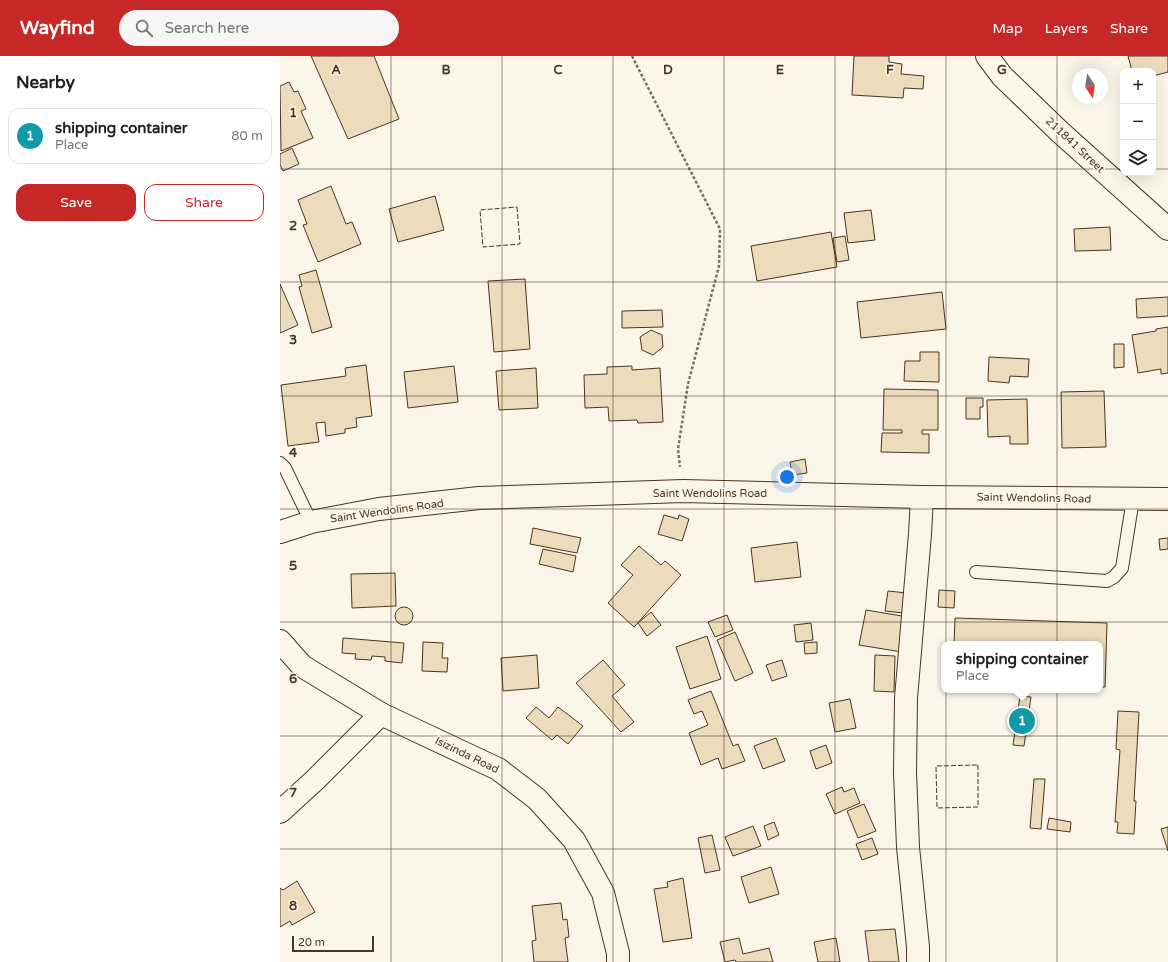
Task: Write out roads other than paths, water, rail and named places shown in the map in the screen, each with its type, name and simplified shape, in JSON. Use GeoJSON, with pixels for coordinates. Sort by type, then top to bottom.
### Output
{"type":"FeatureCollection","features":[{"type":"Feature","properties":{"kind":"street","name":"211841 Street"},"geometry":{"type":"LineString","coordinates":[[987,56],[1002,76],[1060,132],[1168,229]]}},
{"type":"Feature","properties":{"kind":"street","name":"Saint Wendolins Road"},"geometry":{"type":"LineString","coordinates":[[280,532],[311,522],[379,510],[479,498],[683,491],[922,497],[1168,499]]}},
{"type":"Feature","properties":{"kind":"street"},"geometry":{"type":"LineString","coordinates":[[918,962],[918,947],[908,847],[906,698],[922,497]]}},
{"type":"Feature","properties":{"kind":"street","name":"Isizinda Road"},"geometry":{"type":"LineString","coordinates":[[280,641],[302,666],[381,714],[498,769],[537,799],[574,840],[603,893],[618,953],[618,962]]}},
{"type":"Feature","properties":{"kind":"street"},"geometry":{"type":"LineString","coordinates":[[280,812],[315,780],[381,714]]}},
{"type":"Feature","properties":{"kind":"lane"},"geometry":{"type":"LineString","coordinates":[[280,463],[285,468],[311,522]]}},
{"type":"Feature","properties":{"kind":"lane"},"geometry":{"type":"LineString","coordinates":[[976,572],[1107,580],[1114,577],[1122,568],[1133,499]]}},
{"type":"Feature","properties":{"kind":"place","name":"shipping container"},"geometry":{"type":"Point","coordinates":[1022,721]}}]}
